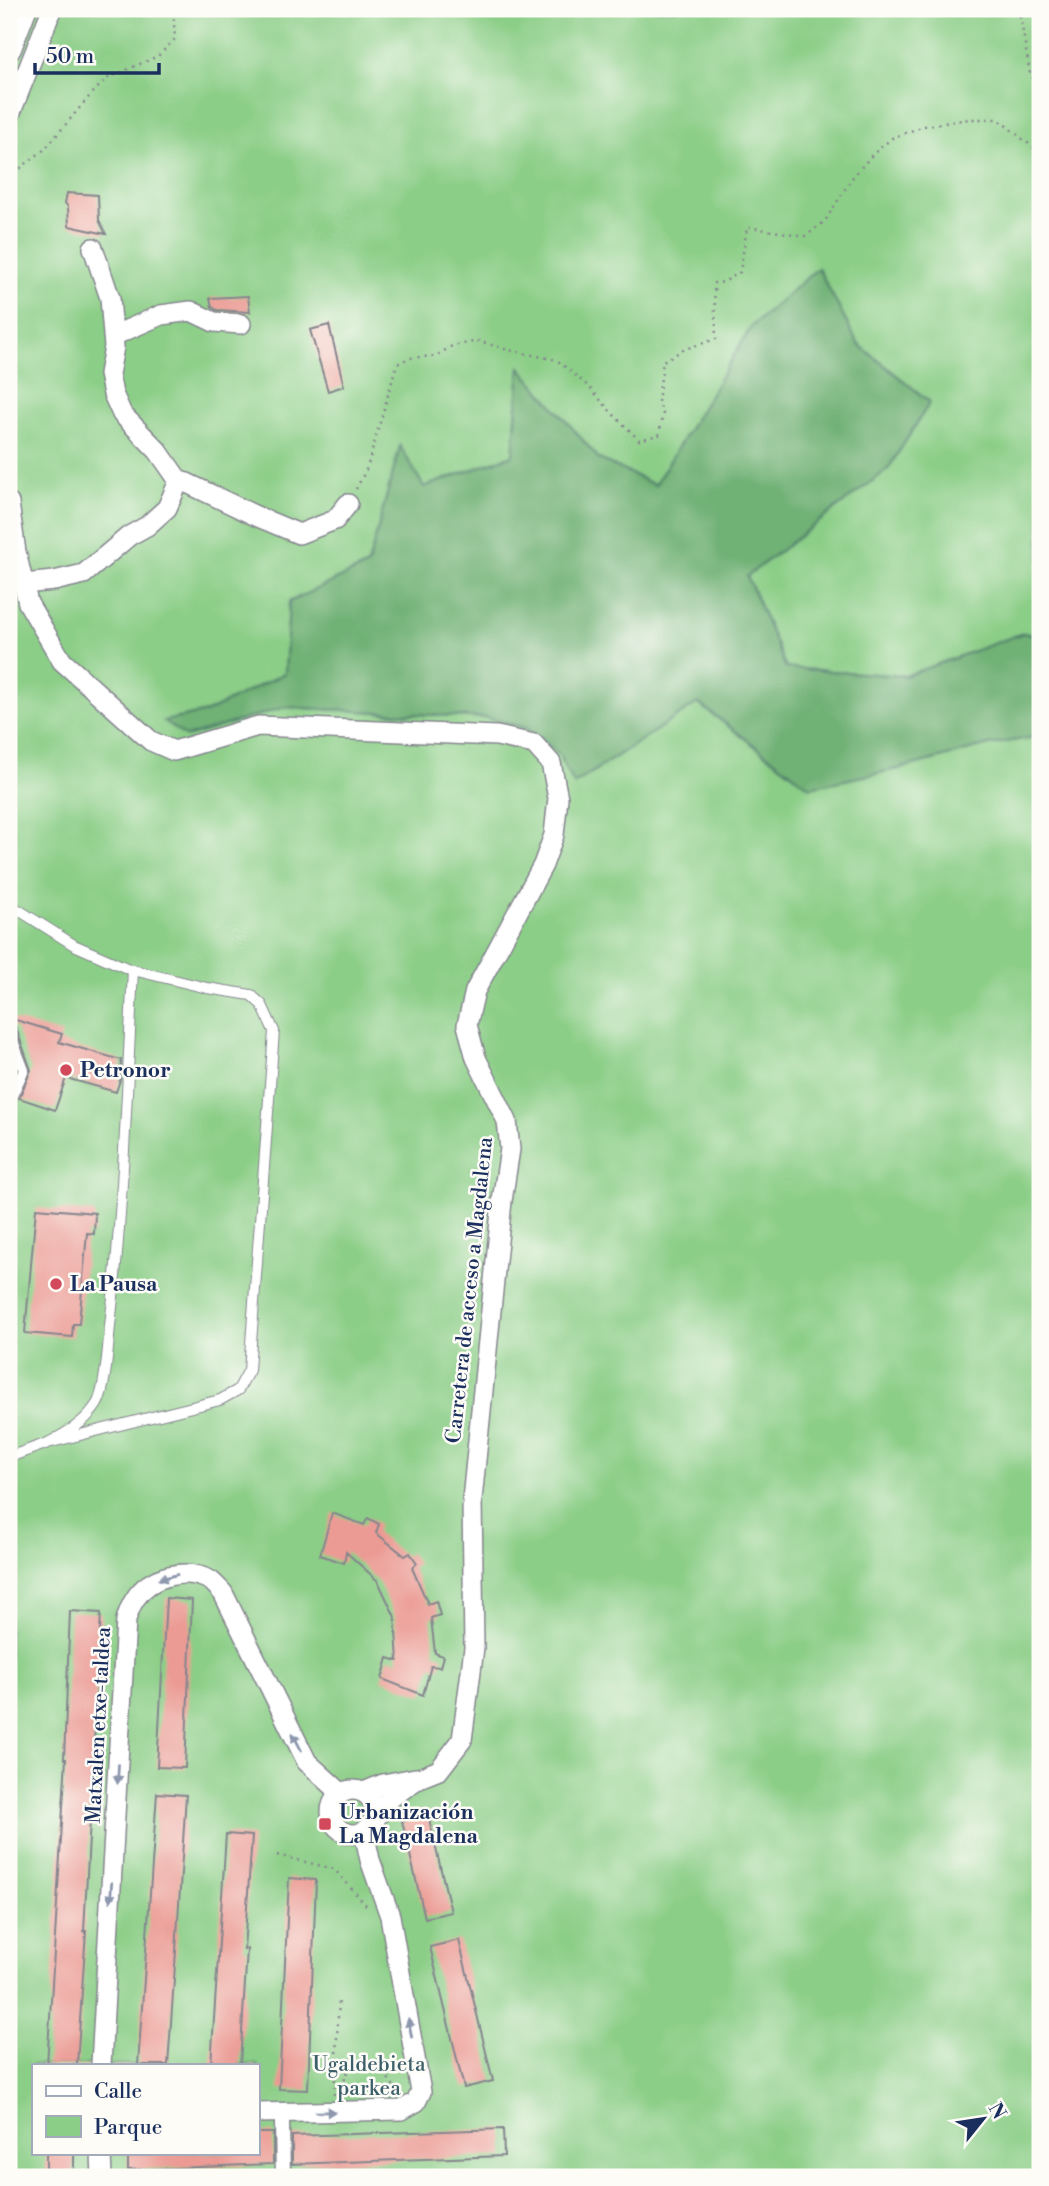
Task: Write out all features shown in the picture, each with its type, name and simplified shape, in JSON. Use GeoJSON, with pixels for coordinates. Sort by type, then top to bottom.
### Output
{"type":"FeatureCollection","features":[{"type":"Feature","properties":{"kind":"street"},"geometry":{"type":"LineString","coordinates":[[10,37],[27,14],[49,9]]}},
{"type":"Feature","properties":{"kind":"street"},"geometry":{"type":"LineString","coordinates":[[9,117],[49,9]]}},
{"type":"Feature","properties":{"kind":"street"},"geometry":{"type":"LineString","coordinates":[[27,14],[27,72]]}},
{"type":"Feature","properties":{"kind":"street"},"geometry":{"type":"LineString","coordinates":[[93,248],[110,298],[114,348],[109,374],[113,394],[121,414],[158,451],[179,481],[299,534],[335,520],[348,504]]}},
{"type":"Feature","properties":{"kind":"street"},"geometry":{"type":"LineString","coordinates":[[113,336],[161,315],[191,311],[214,322],[241,324]]}},
{"type":"Feature","properties":{"kind":"street"},"geometry":{"type":"LineString","coordinates":[[23,584],[84,574],[128,536],[147,526],[167,508],[179,481]]}},
{"type":"Feature","properties":{"kind":"street","name":"Carretera de acceso a Magdalena"},"geometry":{"type":"LineString","coordinates":[[9,503],[28,603],[61,661],[151,741],[174,751],[258,726],[497,736],[534,744],[551,763],[558,798],[554,835],[543,865],[475,991],[467,1025],[476,1058],[507,1121],[510,1149],[502,1200],[472,1500],[474,1648],[462,1740],[439,1770],[419,1778],[392,1797],[369,1826]]}},
{"type":"Feature","properties":{"kind":"street","name":"Matxalen etxe-taldea"},"geometry":{"type":"LineString","coordinates":[[101,2064],[126,1620],[135,1598],[144,1587],[162,1578],[180,1574],[194,1575],[212,1582],[223,1593],[307,1762],[341,1793]]}},
{"type":"Feature","properties":{"kind":"street","name":"Carretera de acceso a Magdalena"},"geometry":{"type":"LineString","coordinates":[[363,1792],[407,1778],[419,1778]]}},
{"type":"Feature","properties":{"kind":"street"},"geometry":{"type":"LineString","coordinates":[[259,2113],[402,2110],[416,2102],[421,2091],[390,1916],[370,1860],[369,1826],[375,1808],[373,1801],[363,1792],[352,1789],[341,1793],[332,1804],[330,1812],[336,1826],[349,1834],[369,1826]]}},
{"type":"Feature","properties":{"kind":"street"},"geometry":{"type":"LineString","coordinates":[[282,2122],[283,2177]]}},
{"type":"Feature","properties":{"kind":"street"},"geometry":{"type":"LineString","coordinates":[[101,2154],[102,2177]]}},
{"type":"Feature","properties":{"kind":"lane"},"geometry":{"type":"LineString","coordinates":[[9,904],[74,944],[133,970],[207,988],[251,995],[262,1005],[274,1031],[249,1370],[238,1390],[220,1400],[48,1443],[9,1457]]}},
{"type":"Feature","properties":{"kind":"lane"},"geometry":{"type":"LineString","coordinates":[[48,1443],[79,1426],[98,1402],[104,1375],[122,1193],[133,970]]}},
{"type":"Feature","properties":{"kind":"lane"},"geometry":{"type":"LineString","coordinates":[[9,1031],[24,1070],[9,1102]]}},
{"type":"Feature","properties":{"kind":"path"},"geometry":{"type":"LineString","coordinates":[[9,177],[45,149],[106,79],[158,56],[175,39],[173,9]]}},
{"type":"Feature","properties":{"kind":"path"},"geometry":{"type":"LineString","coordinates":[[1019,9],[1030,74],[1038,87],[1040,105]]}},
{"type":"Feature","properties":{"kind":"path"},"geometry":{"type":"LineString","coordinates":[[348,504],[367,468],[397,364],[409,358],[436,355],[452,346],[479,341],[557,360],[589,387],[639,440],[659,435],[663,413],[658,402],[663,361],[685,349],[716,339],[714,284],[724,282],[740,272],[747,227],[806,236],[825,221],[852,178],[872,155],[892,138],[924,126],[969,119],[998,119],[1040,153]]}},
{"type":"Feature","properties":{"kind":"path"},"geometry":{"type":"LineString","coordinates":[[277,1855],[334,1869],[378,1919],[390,1916]]}},
{"type":"Feature","properties":{"kind":"path"},"geometry":{"type":"LineString","coordinates":[[333,2112],[339,1999]]}},
{"type":"Feature","properties":{"kind":"path"},"geometry":{"type":"LineString","coordinates":[[333,2112],[345,2086],[347,2073],[354,2067],[365,2064],[373,2065],[384,2074],[410,2107]]}},
{"type":"Feature","properties":{"kind":"green space","name":"Ugaldebieta parkea"},"geometry":{"type":"Polygon","coordinates":[[[9,9],[1040,9],[1040,635],[1023,633],[905,676],[786,668],[747,576],[888,469],[930,402],[858,344],[818,268],[752,326],[655,485],[599,459],[520,368],[513,455],[424,487],[400,447],[368,565],[289,602],[285,673],[207,712],[165,721],[186,737],[285,707],[488,718],[525,728],[558,753],[575,784],[697,703],[810,787],[898,769],[989,745],[1040,736],[1040,2177],[9,2177],[9,9]]]}},
{"type":"Feature","properties":{"kind":"green space"},"geometry":{"type":"Polygon","coordinates":[[[818,268],[858,344],[930,402],[888,469],[747,576],[786,668],[905,676],[1023,633],[1040,635],[1040,736],[989,745],[898,769],[810,787],[698,703],[574,784],[558,753],[525,728],[488,718],[285,707],[186,737],[164,721],[207,712],[285,673],[289,602],[368,565],[400,446],[424,487],[513,455],[520,367],[599,459],[655,485],[752,326],[818,268]]]}},
{"type":"Feature","properties":{"kind":"building"},"geometry":{"type":"Polygon","coordinates":[[[67,193],[98,195],[99,220],[106,234],[69,226],[68,207],[65,203],[67,193]]]}},
{"type":"Feature","properties":{"kind":"building"},"geometry":{"type":"Polygon","coordinates":[[[248,296],[250,312],[217,310],[212,307],[210,298],[248,296]]]}},
{"type":"Feature","properties":{"kind":"building"},"geometry":{"type":"Polygon","coordinates":[[[329,325],[344,386],[328,391],[310,330],[329,325]]]}},
{"type":"Feature","properties":{"kind":"building","name":"Petronor"},"geometry":{"type":"Polygon","coordinates":[[[9,1018],[62,1034],[59,1042],[121,1060],[116,1092],[66,1078],[55,1110],[19,1098],[31,1070],[16,1028],[9,1024],[9,1018]]]}},
{"type":"Feature","properties":{"kind":"building","name":"La Pausa"},"geometry":{"type":"Polygon","coordinates":[[[36,1208],[95,1213],[94,1234],[87,1233],[79,1324],[73,1324],[72,1337],[25,1333],[36,1208]]]}},
{"type":"Feature","properties":{"kind":"building"},"geometry":{"type":"Polygon","coordinates":[[[332,1513],[364,1525],[368,1518],[379,1524],[376,1533],[405,1556],[410,1553],[417,1563],[412,1568],[428,1604],[436,1601],[440,1615],[431,1618],[435,1653],[443,1656],[440,1667],[431,1666],[423,1695],[382,1679],[388,1658],[398,1661],[395,1617],[378,1581],[346,1552],[344,1563],[320,1555],[332,1513]]]}},
{"type":"Feature","properties":{"kind":"building"},"geometry":{"type":"Polygon","coordinates":[[[166,1598],[192,1600],[185,1768],[157,1767],[166,1598]]]}},
{"type":"Feature","properties":{"kind":"building"},"geometry":{"type":"Polygon","coordinates":[[[70,1611],[101,1613],[77,2064],[47,2064],[66,1759],[70,1611]]]}},
{"type":"Feature","properties":{"kind":"building"},"geometry":{"type":"Polygon","coordinates":[[[157,1793],[186,1795],[168,2064],[138,2064],[157,1793]]]}},
{"type":"Feature","properties":{"kind":"building"},"geometry":{"type":"Polygon","coordinates":[[[428,1815],[451,1912],[425,1918],[402,1821],[428,1815]]]}},
{"type":"Feature","properties":{"kind":"building"},"geometry":{"type":"Polygon","coordinates":[[[226,1834],[252,1836],[240,2064],[211,2064],[226,1834]]]}},
{"type":"Feature","properties":{"kind":"building"},"geometry":{"type":"Polygon","coordinates":[[[289,1878],[316,1880],[308,2090],[279,2089],[289,1878]]]}},
{"type":"Feature","properties":{"kind":"building"},"geometry":{"type":"Polygon","coordinates":[[[459,1940],[493,2081],[464,2088],[430,1947],[459,1940]]]}},
{"type":"Feature","properties":{"kind":"building"},"geometry":{"type":"Polygon","coordinates":[[[503,2129],[504,2156],[292,2164],[292,2136],[503,2129]]]}},
{"type":"Feature","properties":{"kind":"building"},"geometry":{"type":"Polygon","coordinates":[[[259,2133],[273,2133],[273,2164],[128,2170],[128,2154],[259,2154],[259,2133]]]}},
{"type":"Feature","properties":{"kind":"building"},"geometry":{"type":"Polygon","coordinates":[[[46,2154],[74,2154],[74,2177],[46,2177],[46,2154]]]}},
{"type":"Feature","properties":{"kind":"place","name":"Petronor"},"geometry":{"type":"Point","coordinates":[66,1070]}},
{"type":"Feature","properties":{"kind":"place","name":"La Pausa"},"geometry":{"type":"Point","coordinates":[56,1284]}},
{"type":"Feature","properties":{"kind":"place","name":"Urbanización La Magdalena"},"geometry":{"type":"Point","coordinates":[325,1824]}}]}
